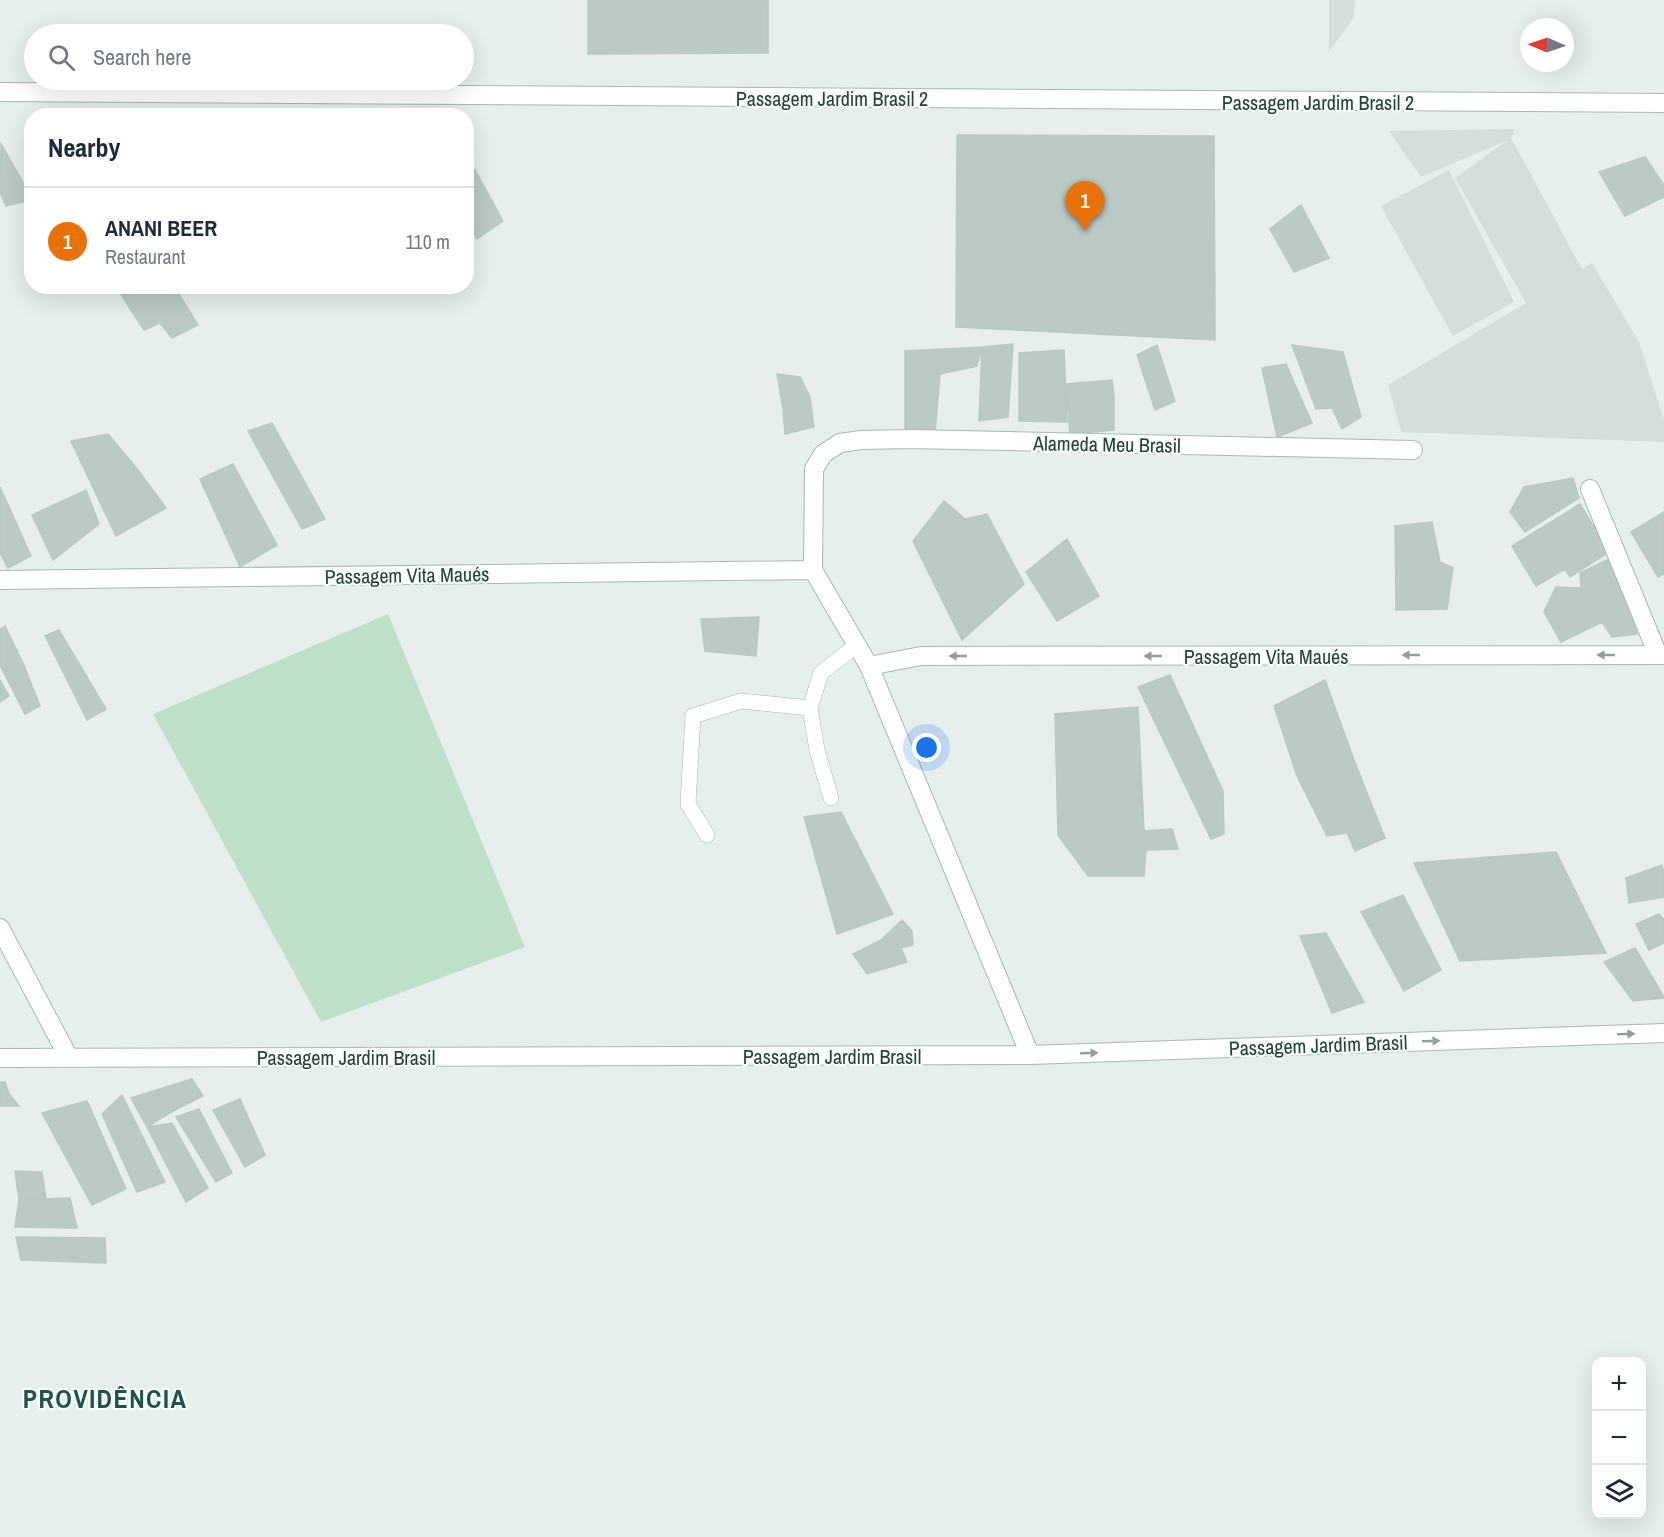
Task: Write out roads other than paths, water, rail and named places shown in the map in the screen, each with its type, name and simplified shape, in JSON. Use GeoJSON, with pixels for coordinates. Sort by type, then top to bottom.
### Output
{"type":"FeatureCollection","features":[{"type":"Feature","properties":{"kind":"street","name":"Passagem Jardim Brasil 2"},"geometry":{"type":"LineString","coordinates":[[0,92],[1664,103]]}},
{"type":"Feature","properties":{"kind":"street","name":"Alameda Meu Brasil"},"geometry":{"type":"LineString","coordinates":[[813,570],[814,469],[823,454],[840,442],[912,439],[1413,450]]}},
{"type":"Feature","properties":{"kind":"street"},"geometry":{"type":"LineString","coordinates":[[1590,489],[1661,655]]}},
{"type":"Feature","properties":{"kind":"street","name":"Passagem Vita Maués"},"geometry":{"type":"LineString","coordinates":[[0,580],[813,570]]}},
{"type":"Feature","properties":{"kind":"street"},"geometry":{"type":"LineString","coordinates":[[813,570],[869,666],[1030,1055]]}},
{"type":"Feature","properties":{"kind":"street","name":"Passagem Vita Maués"},"geometry":{"type":"LineString","coordinates":[[869,666],[921,656],[1661,655]]}},
{"type":"Feature","properties":{"kind":"street"},"geometry":{"type":"LineString","coordinates":[[0,928],[69,1058]]}},
{"type":"Feature","properties":{"kind":"street","name":"Passagem Jardim Brasil"},"geometry":{"type":"LineString","coordinates":[[0,1058],[1030,1055],[1664,1033]]}},
{"type":"Feature","properties":{"kind":"lane"},"geometry":{"type":"LineString","coordinates":[[831,798],[817,750],[810,708],[821,673],[856,645]]}},
{"type":"Feature","properties":{"kind":"lane"},"geometry":{"type":"LineString","coordinates":[[707,835],[688,804],[693,716],[741,701],[810,708]]}},
{"type":"Feature","properties":{"kind":"place","name":"ANANI BEER"},"geometry":{"type":"Point","coordinates":[1085,231]}},
{"type":"Feature","properties":{"kind":"district","name":"PROVIDÊNCIA"},"geometry":{"type":"Point","coordinates":[105,1398]}}]}
